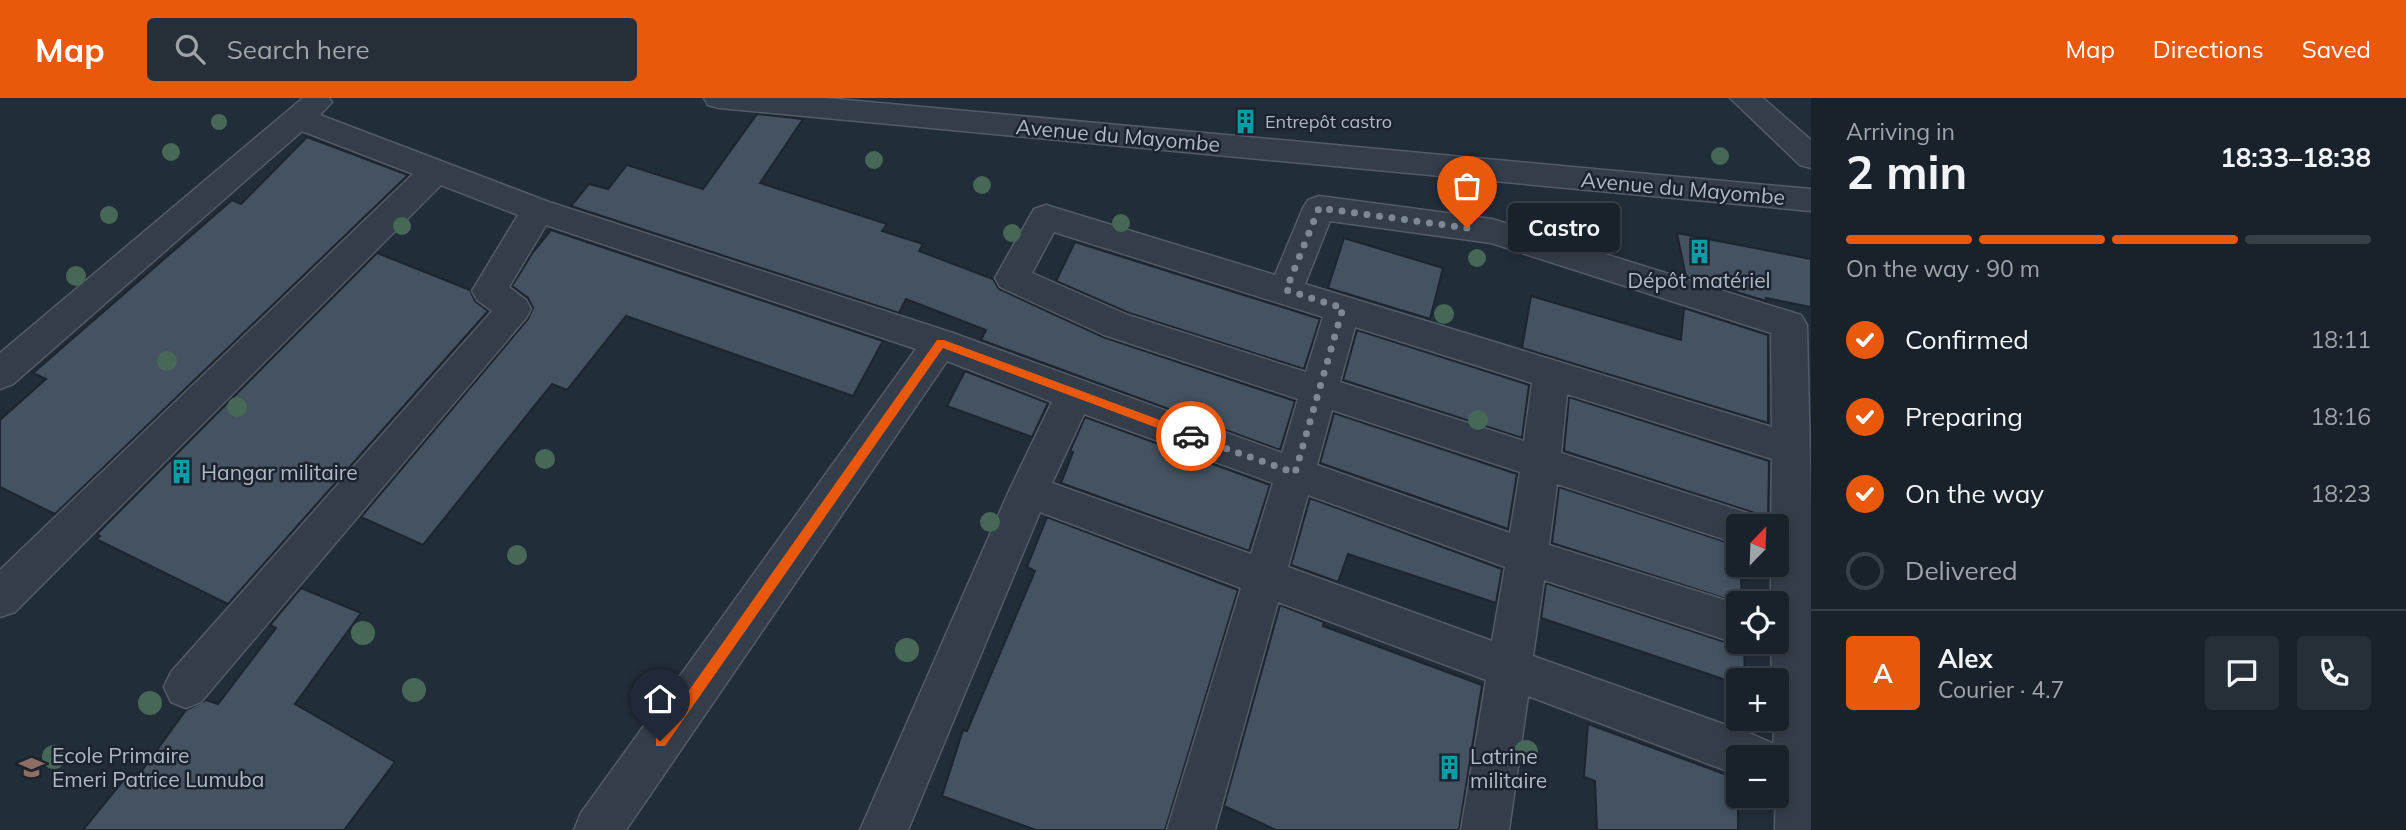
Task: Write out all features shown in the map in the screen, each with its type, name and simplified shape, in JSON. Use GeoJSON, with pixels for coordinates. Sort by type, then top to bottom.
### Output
{"type":"FeatureCollection","features":[{"type":"Feature","properties":{"kind":"street","name":"Avenue du Mayombe"},"geometry":{"type":"LineString","coordinates":[[719,98],[1811,200]]}},
{"type":"Feature","properties":{"kind":"street"},"geometry":{"type":"LineString","coordinates":[[1745,98],[1811,157]]}},
{"type":"Feature","properties":{"kind":"street"},"geometry":{"type":"LineString","coordinates":[[0,374],[310,108],[435,172],[538,210],[940,343],[1074,395],[1525,556],[1726,620]]}},
{"type":"Feature","properties":{"kind":"street"},"geometry":{"type":"LineString","coordinates":[[0,598],[435,172]]}},
{"type":"Feature","properties":{"kind":"street"},"geometry":{"type":"LineString","coordinates":[[1286,290],[1319,208],[1492,231],[1789,324],[1791,449],[1785,514]]}},
{"type":"Feature","properties":{"kind":"street"},"geometry":{"type":"LineString","coordinates":[[186,687],[514,309],[489,291],[538,210]]}},
{"type":"Feature","properties":{"kind":"street"},"geometry":{"type":"LineString","coordinates":[[1726,522],[1115,325],[1012,278],[1046,217],[1791,449]]}},
{"type":"Feature","properties":{"kind":"street"},"geometry":{"type":"LineString","coordinates":[[1191,830],[1343,308]]}},
{"type":"Feature","properties":{"kind":"street"},"geometry":{"type":"LineString","coordinates":[[598,830],[940,343]]}},
{"type":"Feature","properties":{"kind":"street"},"geometry":{"type":"LineString","coordinates":[[1485,830],[1541,463],[1551,373]]}},
{"type":"Feature","properties":{"kind":"street"},"geometry":{"type":"LineString","coordinates":[[884,830],[1029,491],[1074,395]]}},
{"type":"Feature","properties":{"kind":"street"},"geometry":{"type":"LineString","coordinates":[[1029,491],[1726,748]]}},
{"type":"Feature","properties":{"kind":"street"},"geometry":{"type":"LineString","coordinates":[[1784,654],[1786,745]]}},
{"type":"Feature","properties":{"kind":"street"},"geometry":{"type":"LineString","coordinates":[[1789,780],[1799,830]]}},
{"type":"Feature","properties":{"kind":"building"},"geometry":{"type":"Polygon","coordinates":[[[757,114],[803,119],[760,183],[887,224],[882,231],[923,244],[919,251],[993,279],[999,289],[1103,337],[1295,401],[1280,450],[981,340],[986,330],[906,299],[899,313],[571,206],[589,184],[608,189],[627,165],[703,189],[757,114]]]}},
{"type":"Feature","properties":{"kind":"building"},"geometry":{"type":"Polygon","coordinates":[[[307,137],[408,175],[55,514],[0,487],[0,420],[46,379],[33,373],[232,200],[241,204],[307,137]]]}},
{"type":"Feature","properties":{"kind":"building"},"geometry":{"type":"Polygon","coordinates":[[[551,230],[883,341],[853,396],[626,316],[567,390],[552,384],[423,545],[361,517],[528,319],[533,308],[528,298],[512,286],[533,252],[551,230]]]}},
{"type":"Feature","properties":{"kind":"building"},"geometry":{"type":"Polygon","coordinates":[[[1677,233],[1811,259],[1811,307],[1766,298],[1766,301],[1686,277],[1677,233]]]}},
{"type":"Feature","properties":{"kind":"building"},"geometry":{"type":"Polygon","coordinates":[[[1344,238],[1443,268],[1430,319],[1328,288],[1344,238]]]}},
{"type":"Feature","properties":{"kind":"building"},"geometry":{"type":"Polygon","coordinates":[[[1075,242],[1320,319],[1304,369],[1129,313],[1056,281],[1075,242]]]}},
{"type":"Feature","properties":{"kind":"building"},"geometry":{"type":"Polygon","coordinates":[[[377,253],[470,290],[475,301],[488,311],[228,604],[96,539],[100,536],[97,534],[377,253]]]}},
{"type":"Feature","properties":{"kind":"building"},"geometry":{"type":"Polygon","coordinates":[[[1531,296],[1681,340],[1684,308],[1768,335],[1768,423],[1522,348],[1531,296]]]}},
{"type":"Feature","properties":{"kind":"building"},"geometry":{"type":"Polygon","coordinates":[[[1357,330],[1529,385],[1522,438],[1343,380],[1357,330]]]}},
{"type":"Feature","properties":{"kind":"building"},"geometry":{"type":"Polygon","coordinates":[[[965,371],[1048,403],[1032,437],[947,406],[965,371]]]}},
{"type":"Feature","properties":{"kind":"building"},"geometry":{"type":"Polygon","coordinates":[[[1569,397],[1769,461],[1768,514],[1756,514],[1564,451],[1569,397]]]}},
{"type":"Feature","properties":{"kind":"building"},"geometry":{"type":"Polygon","coordinates":[[[1334,413],[1517,474],[1508,529],[1320,463],[1334,413]]]}},
{"type":"Feature","properties":{"kind":"building"},"geometry":{"type":"Polygon","coordinates":[[[1085,417],[1270,485],[1249,551],[1061,483],[1073,452],[1070,451],[1085,417]]]}},
{"type":"Feature","properties":{"kind":"building"},"geometry":{"type":"Polygon","coordinates":[[[1559,487],[1726,542],[1726,578],[1741,578],[1742,591],[1726,591],[1726,599],[1552,543],[1559,487]]]}},
{"type":"Feature","properties":{"kind":"building"},"geometry":{"type":"Polygon","coordinates":[[[1310,498],[1502,569],[1496,603],[1348,554],[1338,582],[1291,565],[1310,498]]]}},
{"type":"Feature","properties":{"kind":"building"},"geometry":{"type":"Polygon","coordinates":[[[1047,517],[1238,590],[1165,830],[1036,830],[942,796],[963,730],[967,731],[1035,571],[1027,567],[1047,517]]]}},
{"type":"Feature","properties":{"kind":"building"},"geometry":{"type":"Polygon","coordinates":[[[1546,583],[1726,642],[1726,654],[1744,654],[1745,668],[1726,668],[1726,680],[1541,618],[1546,583]]]}},
{"type":"Feature","properties":{"kind":"building"},"geometry":{"type":"Polygon","coordinates":[[[301,588],[361,613],[295,704],[395,762],[344,830],[83,830],[130,772],[138,776],[186,710],[206,700],[218,704],[276,628],[270,625],[301,588]]]}},
{"type":"Feature","properties":{"kind":"building"},"geometry":{"type":"Polygon","coordinates":[[[1280,605],[1324,622],[1323,626],[1482,685],[1459,830],[1276,830],[1224,806],[1280,605]]]}},
{"type":"Feature","properties":{"kind":"building"},"geometry":{"type":"Polygon","coordinates":[[[1588,724],[1726,775],[1726,808],[1738,808],[1738,830],[1597,830],[1595,781],[1584,777],[1588,724]]]}},
{"type":"Feature","properties":{"kind":"way so far"},"geometry":{"type":"LineString","coordinates":[[1191,436],[1295,473],[1343,308],[1286,290],[1319,208],[1467,228]]}},
{"type":"Feature","properties":{"kind":"place","name":"Entrepôt castro"},"geometry":{"type":"Point","coordinates":[1245,121]}},
{"type":"Feature","properties":{"kind":"place","name":"Castro"},"geometry":{"type":"Point","coordinates":[1467,228]}},
{"type":"Feature","properties":{"kind":"place","name":"Dépôt matériel"},"geometry":{"type":"Point","coordinates":[1699,251]}},
{"type":"Feature","properties":{"kind":"place","name":"Hangar militaire"},"geometry":{"type":"Point","coordinates":[181,472]}},
{"type":"Feature","properties":{"kind":"place","name":"Ecole Primaire Emeri Patrice Lumuba"},"geometry":{"type":"Point","coordinates":[32,767]}},
{"type":"Feature","properties":{"kind":"place","name":"Latrine militaire"},"geometry":{"type":"Point","coordinates":[1450,768]}},
{"type":"Feature","properties":{"kind":"route"},"geometry":{"type":"LineString","coordinates":[[660,741],[940,343],[1074,395],[1191,436]]}}]}
